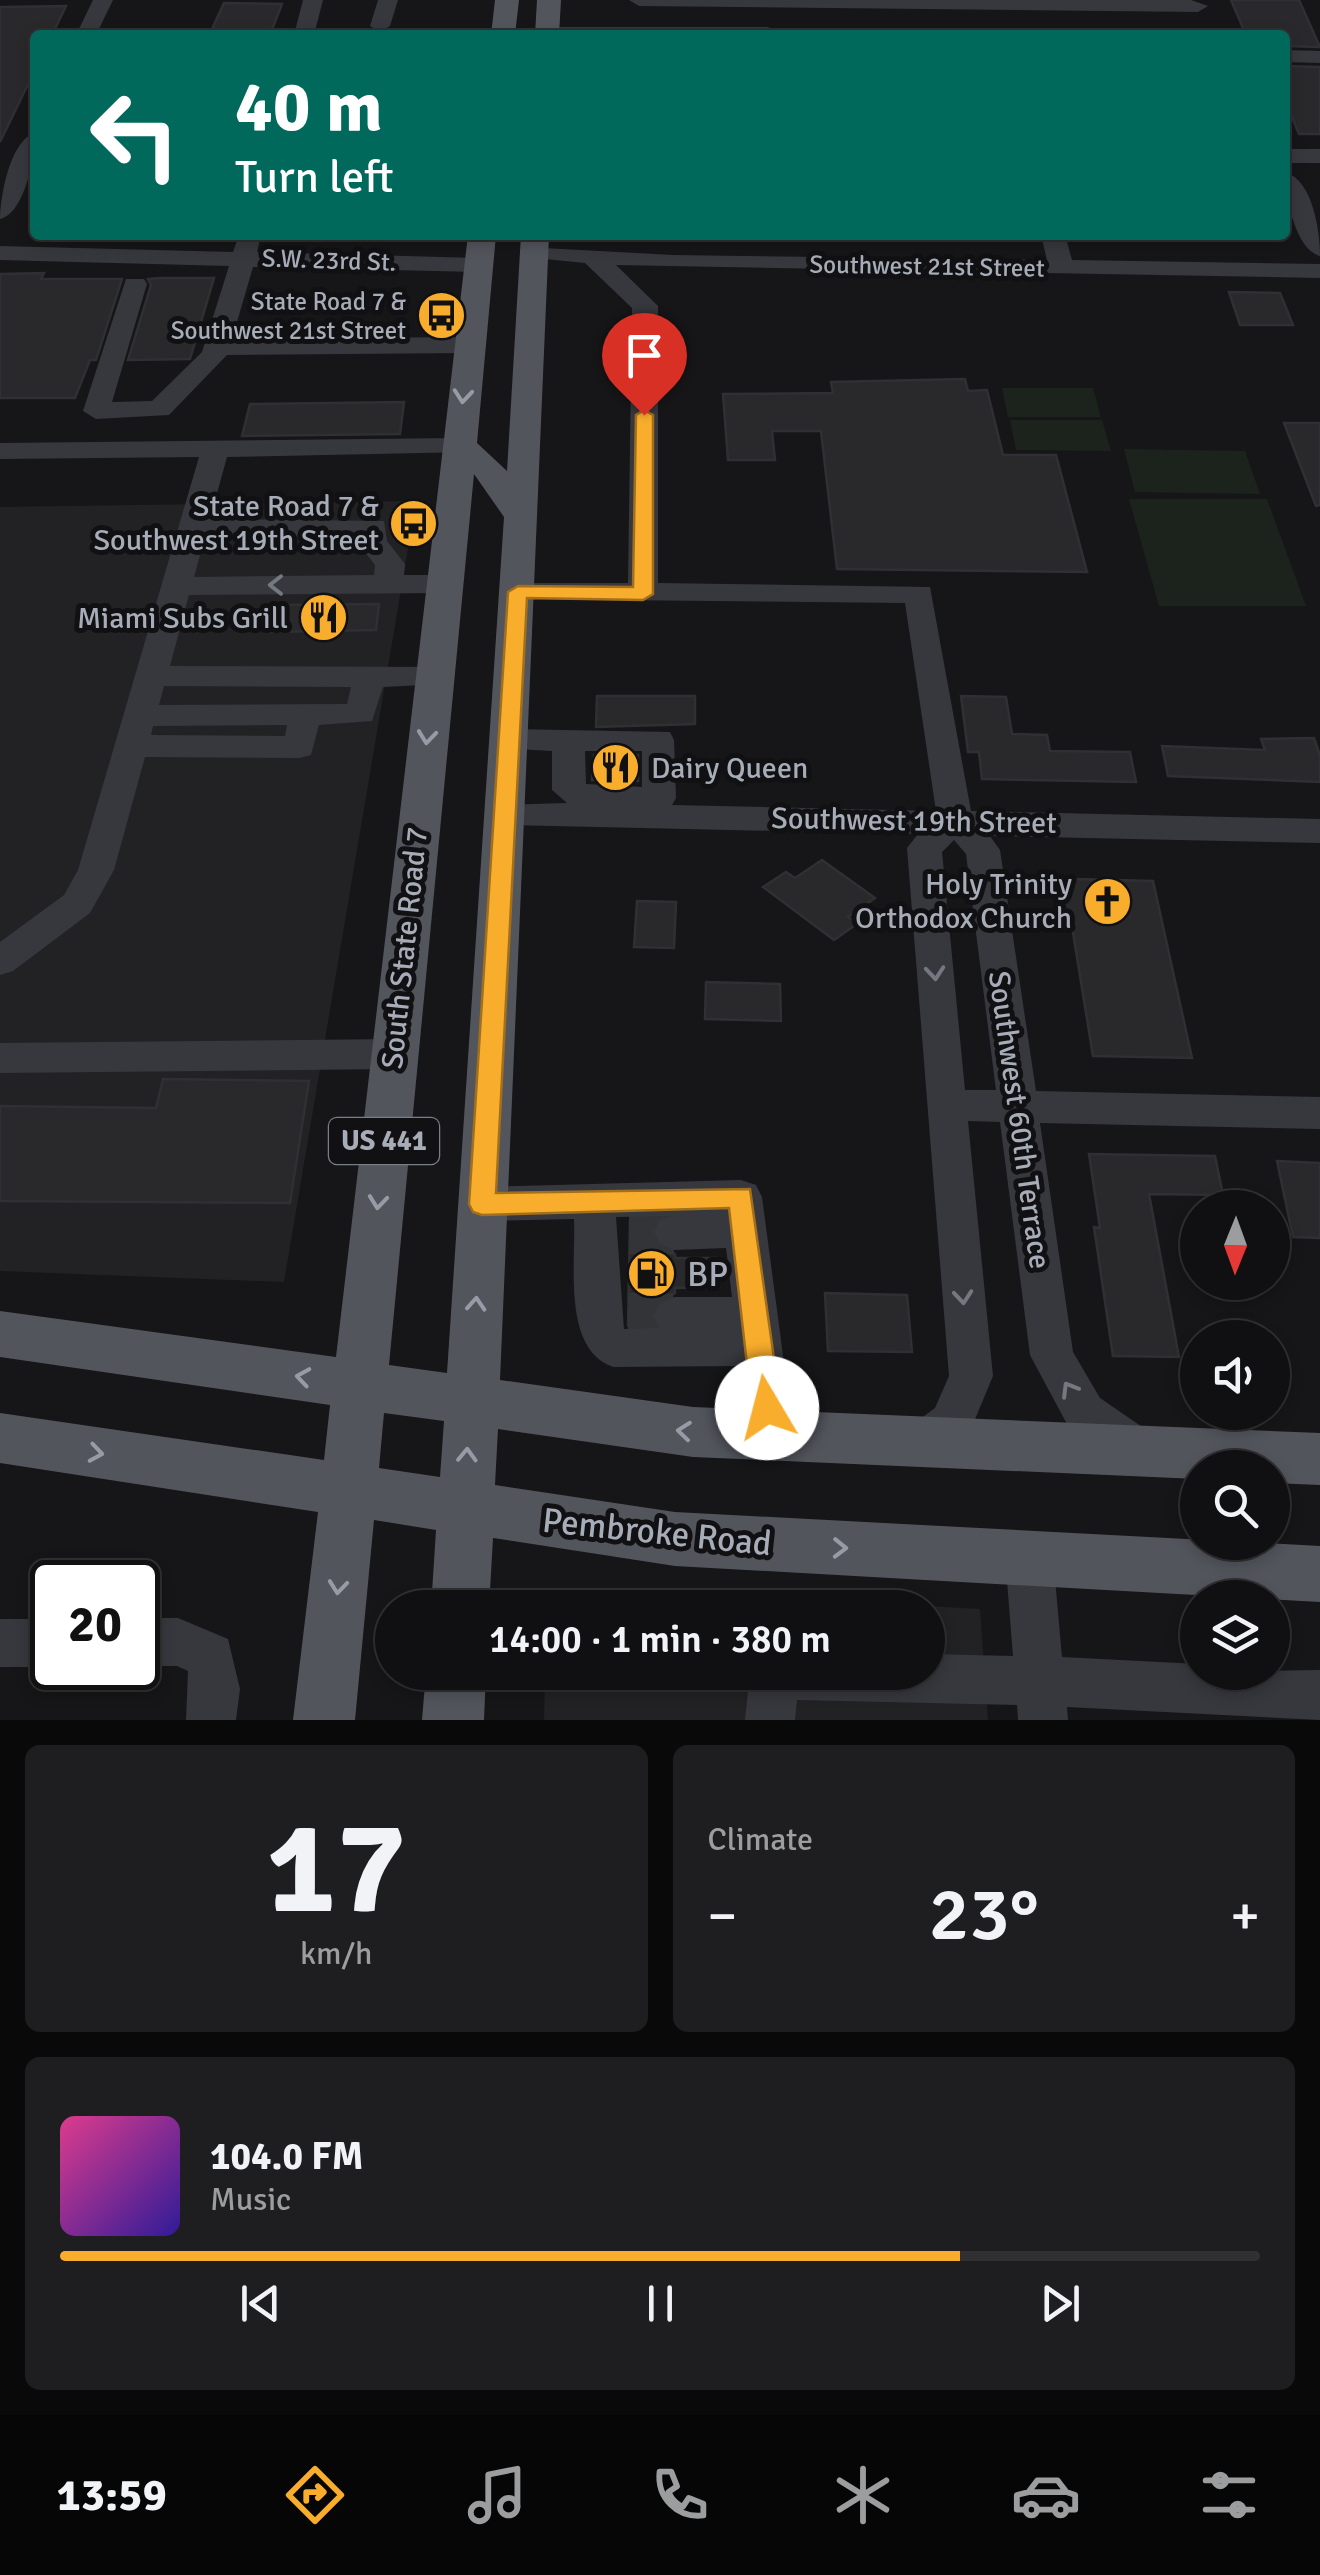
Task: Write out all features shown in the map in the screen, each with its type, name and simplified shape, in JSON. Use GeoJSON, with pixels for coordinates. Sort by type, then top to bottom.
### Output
{"type":"FeatureCollection","features":[{"type":"Feature","properties":{"kind":"main road"},"geometry":{"type":"LineString","coordinates":[[504,30],[507,0]]}},
{"type":"Feature","properties":{"kind":"main road"},"geometry":{"type":"LineString","coordinates":[[547,30],[549,0]]}},
{"type":"Feature","properties":{"kind":"main road"},"geometry":{"type":"LineString","coordinates":[[461,1590],[469,1402],[507,813],[534,244]]}},
{"type":"Feature","properties":{"kind":"main road"},"geometry":{"type":"LineString","coordinates":[[480,250],[532,304]]}},
{"type":"Feature","properties":{"kind":"main road","name":"South State Road 7"},"geometry":{"type":"LineString","coordinates":[[324,1720],[480,250]]}},
{"type":"Feature","properties":{"kind":"main road"},"geometry":{"type":"LineString","coordinates":[[458,456],[487,468],[521,517]]}},
{"type":"Feature","properties":{"kind":"main road"},"geometry":{"type":"LineString","coordinates":[[0,1334],[469,1402],[771,1438],[1320,1459]]}},
{"type":"Feature","properties":{"kind":"main road","name":"Pembroke Road"},"geometry":{"type":"LineString","coordinates":[[0,1438],[749,1546],[1029,1556],[1320,1574]]}},
{"type":"Feature","properties":{"kind":"main road"},"geometry":{"type":"LineString","coordinates":[[453,1720],[455,1690]]}},
{"type":"Feature","properties":{"kind":"street"},"geometry":{"type":"LineString","coordinates":[[88,30],[103,0]]}},
{"type":"Feature","properties":{"kind":"street"},"geometry":{"type":"LineString","coordinates":[[305,30],[313,0]]}},
{"type":"Feature","properties":{"kind":"street"},"geometry":{"type":"LineString","coordinates":[[380,26],[388,0]]}},
{"type":"Feature","properties":{"kind":"street"},"geometry":{"type":"LineString","coordinates":[[639,0],[1200,9]]}},
{"type":"Feature","properties":{"kind":"street"},"geometry":{"type":"LineString","coordinates":[[676,0],[676,30]]}},
{"type":"Feature","properties":{"kind":"street"},"geometry":{"type":"LineString","coordinates":[[764,0],[768,30]]}},
{"type":"Feature","properties":{"kind":"street"},"geometry":{"type":"LineString","coordinates":[[1290,56],[1320,57]]}},
{"type":"Feature","properties":{"kind":"street"},"geometry":{"type":"LineString","coordinates":[[1290,156],[1320,156]]}},
{"type":"Feature","properties":{"kind":"street"},"geometry":{"type":"LineString","coordinates":[[0,212],[23,190],[30,161]]}},
{"type":"Feature","properties":{"kind":"street"},"geometry":{"type":"LineString","coordinates":[[1290,189],[1320,250]]}},
{"type":"Feature","properties":{"kind":"street"},"geometry":{"type":"LineString","coordinates":[[643,594],[663,287],[671,240]]}},
{"type":"Feature","properties":{"kind":"street"},"geometry":{"type":"LineString","coordinates":[[788,240],[790,264]]}},
{"type":"Feature","properties":{"kind":"street"},"geometry":{"type":"LineString","coordinates":[[1054,240],[1062,269]]}},
{"type":"Feature","properties":{"kind":"street"},"geometry":{"type":"LineString","coordinates":[[534,244],[593,256],[663,287]]}},
{"type":"Feature","properties":{"kind":"street","name":"S.W. 23rd St."},"geometry":{"type":"LineString","coordinates":[[0,253],[97,245],[480,250]]}},
{"type":"Feature","properties":{"kind":"street"},"geometry":{"type":"LineString","coordinates":[[135,284],[96,410],[159,409],[216,347],[247,246]]}},
{"type":"Feature","properties":{"kind":"street"},"geometry":{"type":"LineString","coordinates":[[593,256],[663,287]]}},
{"type":"Feature","properties":{"kind":"street","name":"Southwest 21st Street"},"geometry":{"type":"LineString","coordinates":[[663,287],[701,262],[1320,271]]}},
{"type":"Feature","properties":{"kind":"street"},"geometry":{"type":"LineString","coordinates":[[216,347],[468,345]]}},
{"type":"Feature","properties":{"kind":"street"},"geometry":{"type":"LineString","coordinates":[[0,451],[215,452],[234,466],[458,456]]}},
{"type":"Feature","properties":{"kind":"street"},"geometry":{"type":"LineString","coordinates":[[0,961],[77,904],[96,870],[215,452]]}},
{"type":"Feature","properties":{"kind":"street"},"geometry":{"type":"LineString","coordinates":[[194,528],[374,527],[372,542],[390,564],[388,584]]}},
{"type":"Feature","properties":{"kind":"street"},"geometry":{"type":"LineString","coordinates":[[176,586],[444,584]]}},
{"type":"Feature","properties":{"kind":"street"},"geometry":{"type":"LineString","coordinates":[[518,592],[919,594],[954,820],[924,848],[970,1376],[952,1422],[921,1444]]}},
{"type":"Feature","properties":{"kind":"street"},"geometry":{"type":"LineString","coordinates":[[151,676],[433,677]]}},
{"type":"Feature","properties":{"kind":"street"},"geometry":{"type":"LineString","coordinates":[[134,731],[300,747],[305,715],[361,714],[369,676]]}},
{"type":"Feature","properties":{"kind":"street"},"geometry":{"type":"LineString","coordinates":[[510,740],[568,740],[658,740],[659,798],[633,807],[589,799],[570,790],[568,740]]}},
{"type":"Feature","properties":{"kind":"street","name":"Southwest 19th Street"},"geometry":{"type":"LineString","coordinates":[[507,813],[633,807],[1320,831]]}},
{"type":"Feature","properties":{"kind":"street","name":"Southwest 60th Terrace"},"geometry":{"type":"LineString","coordinates":[[954,820],[983,850],[1052,1355],[1084,1412],[1142,1452]]}},
{"type":"Feature","properties":{"kind":"street"},"geometry":{"type":"LineString","coordinates":[[0,1058],[394,1054]]}},
{"type":"Feature","properties":{"kind":"street"},"geometry":{"type":"LineString","coordinates":[[946,1105],[1320,1113]]}},
{"type":"Feature","properties":{"kind":"street"},"geometry":{"type":"LineString","coordinates":[[482,1204],[606,1222],[741,1197],[771,1438]]}},
{"type":"Feature","properties":{"kind":"street"},"geometry":{"type":"LineString","coordinates":[[606,1222],[614,1316],[601,1334],[613,1348],[756,1331]]}},
{"type":"Feature","properties":{"kind":"street"},"geometry":{"type":"LineString","coordinates":[[675,1232],[744,1230]]}},
{"type":"Feature","properties":{"kind":"street"},"geometry":{"type":"LineString","coordinates":[[675,1316],[756,1331]]}},
{"type":"Feature","properties":{"kind":"street"},"geometry":{"type":"LineString","coordinates":[[1029,1556],[1041,1701]]}},
{"type":"Feature","properties":{"kind":"street"},"geometry":{"type":"LineString","coordinates":[[160,1642],[178,1642],[211,1656],[216,1689],[211,1720]]}},
{"type":"Feature","properties":{"kind":"street"},"geometry":{"type":"LineString","coordinates":[[0,1644],[30,1643]]}},
{"type":"Feature","properties":{"kind":"street"},"geometry":{"type":"LineString","coordinates":[[770,1720],[774,1675],[1041,1701],[1320,1695]]}},
{"type":"Feature","properties":{"kind":"shaded area"},"geometry":{"type":"Polygon","coordinates":[[[1002,388],[1093,388],[1101,417],[1008,417],[1002,388]]]}},
{"type":"Feature","properties":{"kind":"shaded area"},"geometry":{"type":"Polygon","coordinates":[[[1010,420],[1102,420],[1111,451],[1016,450],[1010,420]]]}},
{"type":"Feature","properties":{"kind":"shaded area"},"geometry":{"type":"Polygon","coordinates":[[[1124,449],[1245,451],[1260,494],[1135,492],[1124,449]]]}},
{"type":"Feature","properties":{"kind":"shaded area"},"geometry":{"type":"Polygon","coordinates":[[[1129,499],[1267,499],[1306,606],[1159,606],[1129,499]]]}},
{"type":"Feature","properties":{"kind":"shaded area"},"geometry":{"type":"Polygon","coordinates":[[[416,501],[284,1282],[0,1271],[0,507],[416,501]]]}},
{"type":"Feature","properties":{"kind":"shaded area"},"geometry":{"type":"Polygon","coordinates":[[[945,1607],[980,1609],[988,1720],[544,1720],[545,1690],[945,1690],[945,1607]]]}},
{"type":"Feature","properties":{"kind":"building"},"geometry":{"type":"Polygon","coordinates":[[[1231,0],[1299,0],[1320,47],[1290,46],[1290,30],[1244,30],[1231,0]]]}},
{"type":"Feature","properties":{"kind":"building"},"geometry":{"type":"Polygon","coordinates":[[[224,3],[282,4],[272,30],[212,29],[224,3]]]}},
{"type":"Feature","properties":{"kind":"building"},"geometry":{"type":"Polygon","coordinates":[[[66,6],[54,30],[30,30],[30,80],[0,142],[0,7],[66,6]]]}},
{"type":"Feature","properties":{"kind":"building"},"geometry":{"type":"Polygon","coordinates":[[[1290,66],[1320,67],[1320,134],[1299,134],[1290,112],[1290,66]]]}},
{"type":"Feature","properties":{"kind":"building"},"geometry":{"type":"Polygon","coordinates":[[[44,273],[41,279],[122,279],[96,360],[90,360],[75,398],[0,398],[0,274],[44,273]]]}},
{"type":"Feature","properties":{"kind":"building"},"geometry":{"type":"Polygon","coordinates":[[[214,278],[190,359],[128,360],[151,285],[148,279],[214,278]]]}},
{"type":"Feature","properties":{"kind":"building"},"geometry":{"type":"Polygon","coordinates":[[[1229,292],[1280,293],[1293,325],[1240,325],[1229,292]]]}},
{"type":"Feature","properties":{"kind":"building"},"geometry":{"type":"Polygon","coordinates":[[[965,379],[968,391],[987,390],[1003,455],[1056,455],[1087,572],[837,569],[821,431],[772,431],[775,460],[728,460],[723,394],[833,393],[831,382],[965,379]]]}},
{"type":"Feature","properties":{"kind":"building"},"geometry":{"type":"Polygon","coordinates":[[[404,402],[400,434],[242,436],[250,404],[404,402]]]}},
{"type":"Feature","properties":{"kind":"building"},"geometry":{"type":"Polygon","coordinates":[[[1284,423],[1320,423],[1320,505],[1316,506],[1284,423]]]}},
{"type":"Feature","properties":{"kind":"building","name":"Miami Subs Grill"},"geometry":{"type":"Polygon","coordinates":[[[379,604],[376,630],[266,632],[272,605],[379,604]]]}},
{"type":"Feature","properties":{"kind":"building"},"geometry":{"type":"Polygon","coordinates":[[[597,696],[695,696],[695,724],[596,727],[597,696]]]}},
{"type":"Feature","properties":{"kind":"building"},"geometry":{"type":"Polygon","coordinates":[[[961,696],[1006,697],[1012,734],[1047,735],[1050,751],[1130,752],[1136,782],[982,779],[979,752],[968,752],[961,696]]]}},
{"type":"Feature","properties":{"kind":"building"},"geometry":{"type":"Polygon","coordinates":[[[1314,738],[1320,756],[1320,782],[1168,776],[1162,746],[1265,750],[1261,739],[1314,738]]]}},
{"type":"Feature","properties":{"kind":"building","name":"Dairy Queen"},"geometry":{"type":"Polygon","coordinates":[[[594,755],[638,755],[638,781],[592,780],[594,755]]]}},
{"type":"Feature","properties":{"kind":"building"},"geometry":{"type":"Polygon","coordinates":[[[822,860],[875,898],[848,917],[858,923],[834,940],[763,887],[786,872],[795,878],[822,860]]]}},
{"type":"Feature","properties":{"kind":"building"},"geometry":{"type":"Polygon","coordinates":[[[1073,879],[1153,881],[1192,1058],[1093,1056],[1071,920],[1057,908],[1055,894],[1073,879]]]}},
{"type":"Feature","properties":{"kind":"building"},"geometry":{"type":"Polygon","coordinates":[[[637,901],[676,902],[674,948],[634,947],[637,901]]]}},
{"type":"Feature","properties":{"kind":"building"},"geometry":{"type":"Polygon","coordinates":[[[706,982],[780,984],[781,1021],[705,1019],[706,982]]]}},
{"type":"Feature","properties":{"kind":"building"},"geometry":{"type":"Polygon","coordinates":[[[163,1079],[309,1081],[290,1203],[0,1201],[0,1106],[156,1108],[163,1079]]]}},
{"type":"Feature","properties":{"kind":"building"},"geometry":{"type":"Polygon","coordinates":[[[1089,1154],[1215,1156],[1222,1190],[1149,1194],[1179,1357],[1113,1356],[1094,1227],[1100,1228],[1089,1154]]]}},
{"type":"Feature","properties":{"kind":"building"},"geometry":{"type":"Polygon","coordinates":[[[1277,1161],[1320,1163],[1320,1238],[1293,1237],[1290,1190],[1283,1190],[1277,1161]]]}},
{"type":"Feature","properties":{"kind":"building"},"geometry":{"type":"Polygon","coordinates":[[[630,1220],[656,1220],[651,1234],[657,1246],[675,1254],[675,1258],[717,1258],[719,1287],[675,1288],[675,1293],[657,1301],[650,1314],[653,1324],[628,1325],[630,1220]]]}},
{"type":"Feature","properties":{"kind":"building"},"geometry":{"type":"Polygon","coordinates":[[[825,1293],[907,1295],[912,1352],[828,1351],[825,1293]]]}},
{"type":"Feature","properties":{"kind":"tunnel"},"geometry":{"type":"LineString","coordinates":[[629,1232],[675,1232]]}},
{"type":"Feature","properties":{"kind":"tunnel"},"geometry":{"type":"LineString","coordinates":[[628,1315],[675,1316]]}},
{"type":"Feature","properties":{"kind":"place","name":"State Road 7 & Southwest 21st Street"},"geometry":{"type":"Point","coordinates":[441,315]}},
{"type":"Feature","properties":{"kind":"place","name":"State Road 7 & Southwest 19th Street"},"geometry":{"type":"Point","coordinates":[414,523]}},
{"type":"Feature","properties":{"kind":"place","name":"Miami Subs Grill"},"geometry":{"type":"Point","coordinates":[323,618]}},
{"type":"Feature","properties":{"kind":"place","name":"Dairy Queen"},"geometry":{"type":"Point","coordinates":[616,768]}},
{"type":"Feature","properties":{"kind":"place","name":"Holy Trinity Orthodox Church"},"geometry":{"type":"Point","coordinates":[1107,901]}},
{"type":"Feature","properties":{"kind":"place","name":"BP"},"geometry":{"type":"Point","coordinates":[652,1274]}},
{"type":"Feature","properties":{"kind":"route"},"geometry":{"type":"LineString","coordinates":[[644,415],[643,594],[518,592],[482,1204],[741,1197],[767,1408]]}}]}
